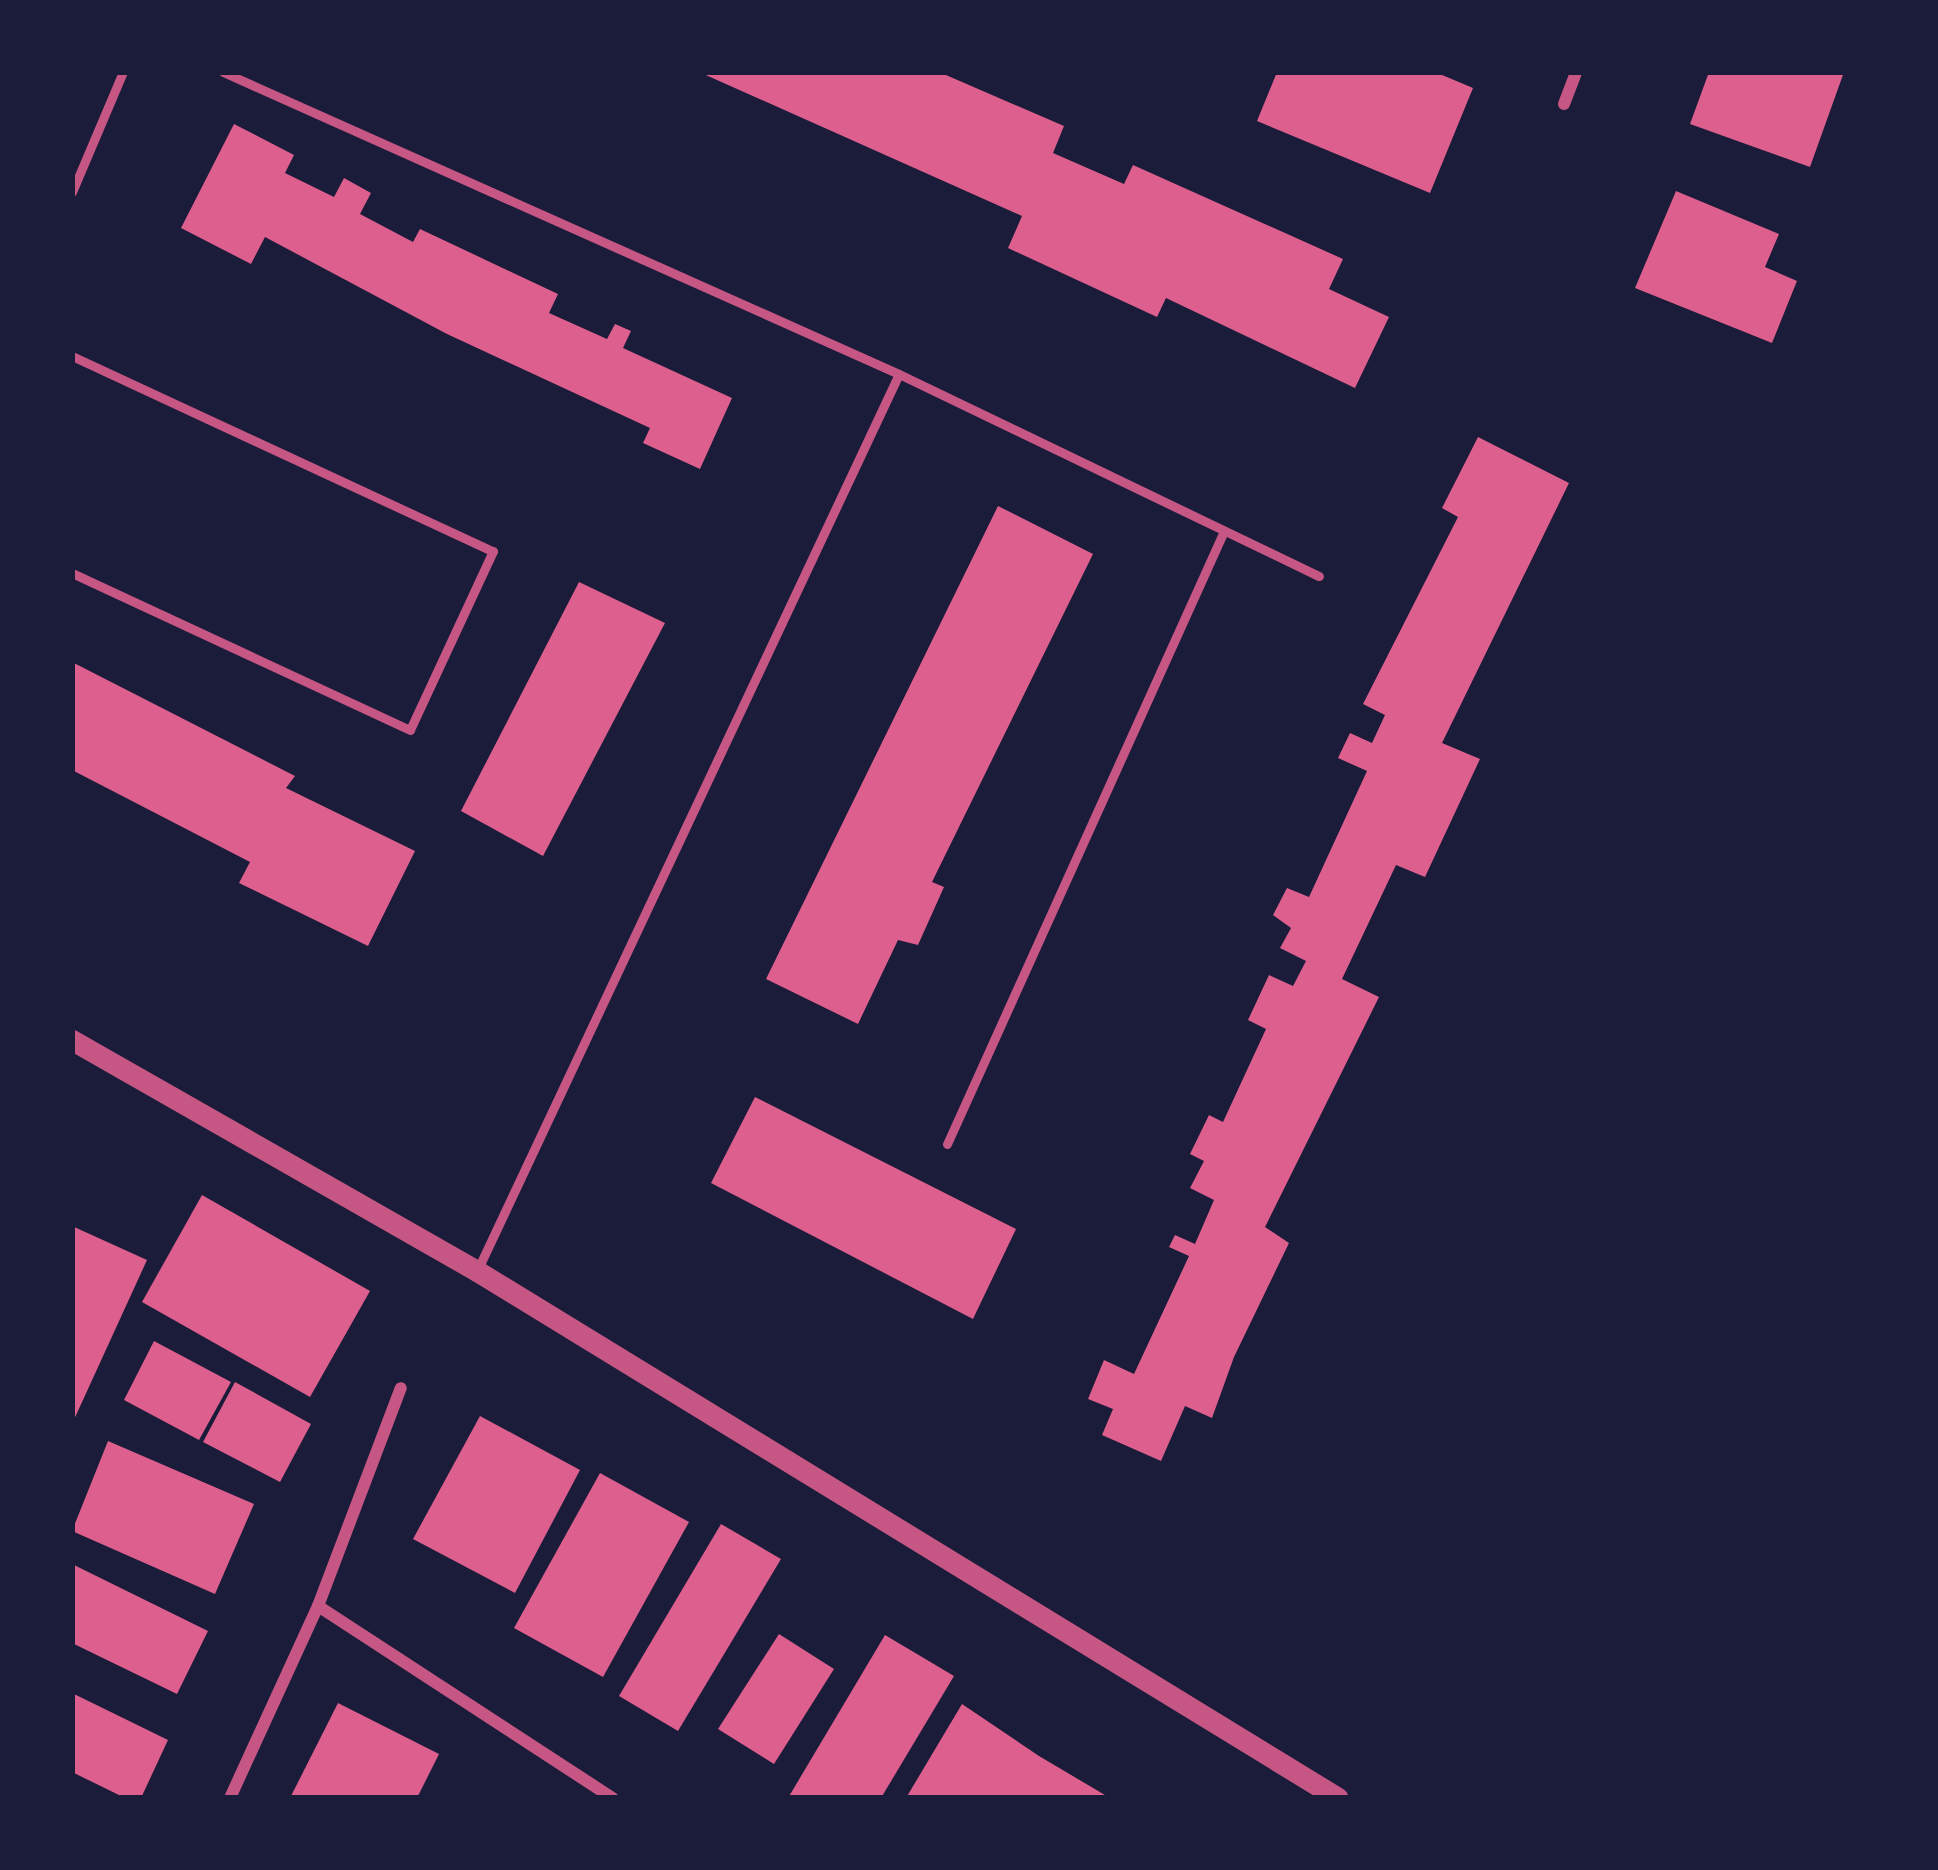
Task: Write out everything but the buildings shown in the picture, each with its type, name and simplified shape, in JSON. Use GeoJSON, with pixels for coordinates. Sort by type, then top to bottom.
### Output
{"type":"FeatureCollection","features":[{"type":"Feature","properties":{"kind":"street"},"geometry":{"type":"LineString","coordinates":[[1564,104],[1576,72]]}},
{"type":"Feature","properties":{"kind":"street"},"geometry":{"type":"LineString","coordinates":[[72,1040],[477,1271],[1338,1798]]}},
{"type":"Feature","properties":{"kind":"street"},"geometry":{"type":"LineString","coordinates":[[230,1798],[318,1606],[401,1388]]}},
{"type":"Feature","properties":{"kind":"street"},"geometry":{"type":"LineString","coordinates":[[318,1606],[613,1798]]}},
{"type":"Feature","properties":{"kind":"lane"},"geometry":{"type":"LineString","coordinates":[[72,192],[124,72]]}},
{"type":"Feature","properties":{"kind":"lane"},"geometry":{"type":"LineString","coordinates":[[223,72],[898,374],[1319,576]]}},
{"type":"Feature","properties":{"kind":"lane"},"geometry":{"type":"LineString","coordinates":[[72,356],[493,551],[410,730],[72,573]]}},
{"type":"Feature","properties":{"kind":"lane"},"geometry":{"type":"LineString","coordinates":[[477,1271],[898,374]]}},
{"type":"Feature","properties":{"kind":"lane"},"geometry":{"type":"LineString","coordinates":[[947,1144],[1224,531]]}}]}
